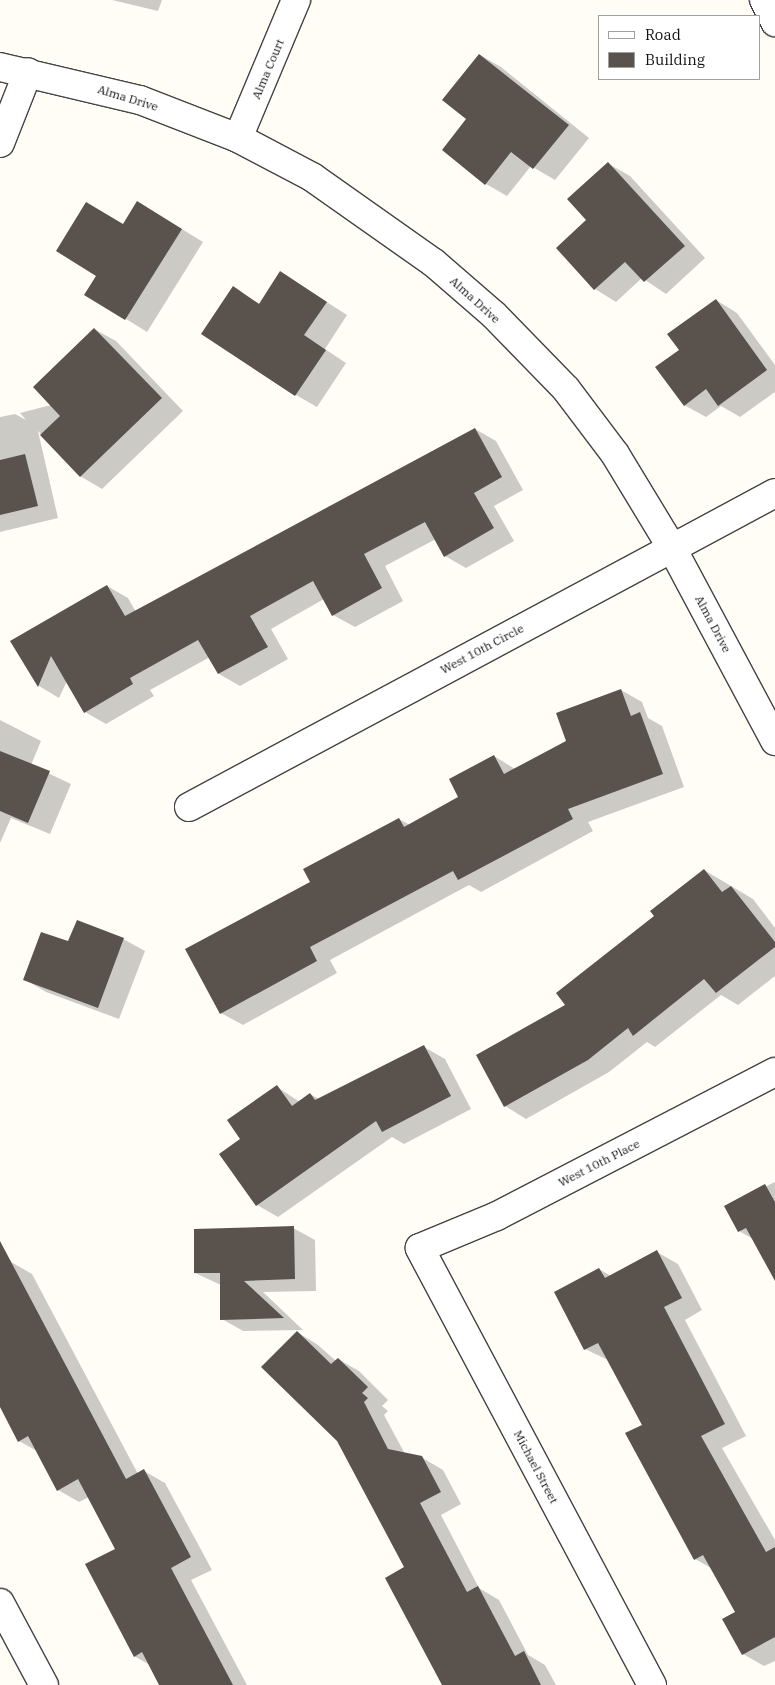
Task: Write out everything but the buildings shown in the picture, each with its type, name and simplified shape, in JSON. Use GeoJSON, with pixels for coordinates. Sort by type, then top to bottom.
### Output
{"type":"FeatureCollection","features":[{"type":"Feature","properties":{"kind":"street","name":"Alma Court"},"geometry":{"type":"LineString","coordinates":[[238,138],[296,0]]}},
{"type":"Feature","properties":{"kind":"street"},"geometry":{"type":"LineString","coordinates":[[764,0],[775,22]]}},
{"type":"Feature","properties":{"kind":"street","name":"Alma Drive"},"geometry":{"type":"LineString","coordinates":[[0,67],[28,72],[140,100],[238,138],[312,178],[364,211],[434,263],[494,315],[566,390],[602,436],[672,548],[775,741]]}},
{"type":"Feature","properties":{"kind":"street"},"geometry":{"type":"LineString","coordinates":[[0,143],[28,72]]}},
{"type":"Feature","properties":{"kind":"street","name":"West 10th Circle"},"geometry":{"type":"LineString","coordinates":[[189,807],[775,493]]}},
{"type":"Feature","properties":{"kind":"street","name":"West 10th Place"},"geometry":{"type":"LineString","coordinates":[[420,1248],[497,1216],[775,1072]]}},
{"type":"Feature","properties":{"kind":"street","name":"Michael Street"},"geometry":{"type":"LineString","coordinates":[[420,1248],[652,1685]]}},
{"type":"Feature","properties":{"kind":"street"},"geometry":{"type":"LineString","coordinates":[[0,1603],[44,1685]]}}]}
